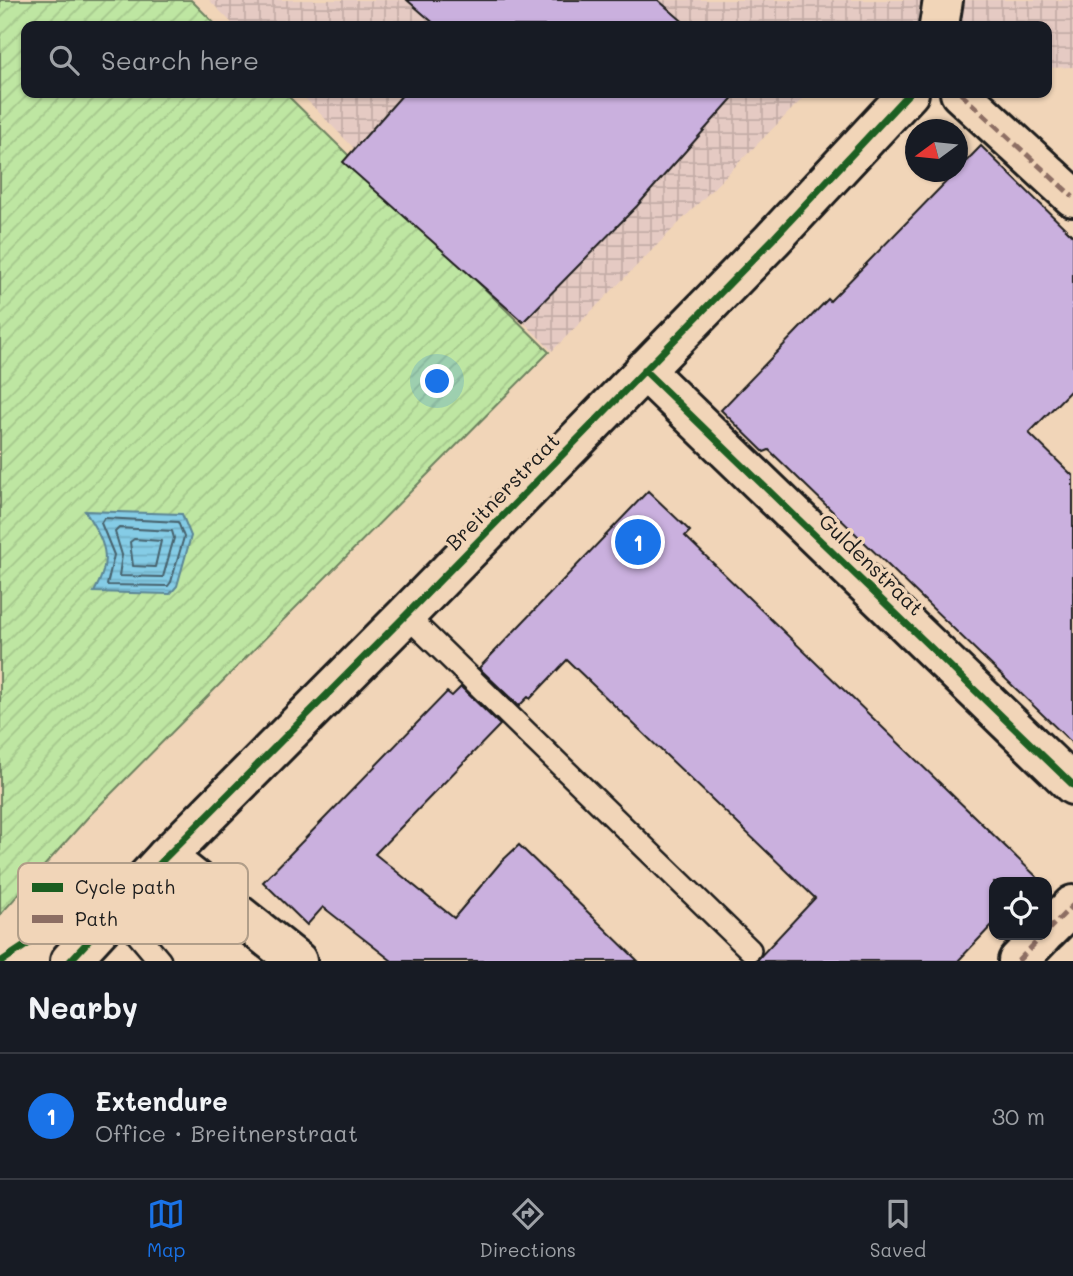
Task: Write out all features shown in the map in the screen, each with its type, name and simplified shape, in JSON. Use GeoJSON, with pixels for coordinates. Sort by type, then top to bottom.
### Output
{"type":"FeatureCollection","features":[{"type":"Feature","properties":{"kind":"street"},"geometry":{"type":"LineString","coordinates":[[940,21],[943,0]]}},
{"type":"Feature","properties":{"kind":"street","name":"Breitnerstraat"},"geometry":{"type":"LineString","coordinates":[[160,863],[406,615],[791,219],[904,98]]}},
{"type":"Feature","properties":{"kind":"street"},"geometry":{"type":"LineString","coordinates":[[965,98],[1073,197]]}},
{"type":"Feature","properties":{"kind":"street","name":"Guldenstraat"},"geometry":{"type":"LineString","coordinates":[[644,370],[1073,785]]}},
{"type":"Feature","properties":{"kind":"street"},"geometry":{"type":"LineString","coordinates":[[166,857],[174,863]]}},
{"type":"Feature","properties":{"kind":"street"},"geometry":{"type":"LineString","coordinates":[[1052,926],[1073,905]]}},
{"type":"Feature","properties":{"kind":"street"},"geometry":{"type":"LineString","coordinates":[[248,922],[297,961]]}},
{"type":"Feature","properties":{"kind":"street"},"geometry":{"type":"LineString","coordinates":[[1018,961],[1038,940]]}},
{"type":"Feature","properties":{"kind":"street","name":"Breitnerstraat"},"geometry":{"type":"LineString","coordinates":[[70,961],[86,944]]}},
{"type":"Feature","properties":{"kind":"lane"},"geometry":{"type":"LineString","coordinates":[[406,615],[750,950]]}},
{"type":"Feature","properties":{"kind":"lane"},"geometry":{"type":"LineString","coordinates":[[146,944],[160,961]]}},
{"type":"Feature","properties":{"kind":"shaded area"},"geometry":{"type":"Polygon","coordinates":[[[209,0],[1073,0],[1073,67],[1052,68],[1052,21],[230,21],[209,0]]]}},
{"type":"Feature","properties":{"kind":"shaded area"},"geometry":{"type":"Polygon","coordinates":[[[305,98],[803,98],[552,351],[305,98]]]}},
{"type":"Feature","properties":{"kind":"green space"},"geometry":{"type":"Polygon","coordinates":[[[0,0],[191,0],[212,21],[21,21],[21,98],[290,98],[549,352],[89,816],[47,863],[18,863],[18,895],[0,915],[0,0]]]}},
{"type":"Feature","properties":{"kind":"water"},"geometry":{"type":"Polygon","coordinates":[[[85,511],[182,514],[191,536],[177,586],[170,594],[94,592],[104,569],[104,550],[85,511]]]}},
{"type":"Feature","properties":{"kind":"building"},"geometry":{"type":"Polygon","coordinates":[[[407,0],[658,0],[682,21],[431,21],[407,0]]]}},
{"type":"Feature","properties":{"kind":"building"},"geometry":{"type":"Polygon","coordinates":[[[400,98],[733,98],[637,206],[523,322],[343,162],[400,98]]]}},
{"type":"Feature","properties":{"kind":"building"},"geometry":{"type":"Polygon","coordinates":[[[981,146],[1073,236],[1073,388],[1029,433],[1073,476],[1073,744],[769,450],[764,452],[721,410],[946,182],[968,182],[968,159],[981,146]]]}},
{"type":"Feature","properties":{"kind":"building"},"geometry":{"type":"Polygon","coordinates":[[[648,491],[690,531],[685,536],[1037,877],[989,877],[989,928],[958,961],[756,961],[815,898],[567,660],[530,699],[528,697],[519,706],[479,668],[648,491]]]}},
{"type":"Feature","properties":{"kind":"building"},"geometry":{"type":"Polygon","coordinates":[[[461,687],[500,725],[375,854],[454,918],[501,862],[519,845],[638,961],[392,961],[323,907],[307,925],[263,882],[447,692],[452,696],[461,687]]]}},
{"type":"Feature","properties":{"kind":"marked path"},"geometry":{"type":"LineString","coordinates":[[965,98],[1073,197]]}},
{"type":"Feature","properties":{"kind":"marked path"},"geometry":{"type":"LineString","coordinates":[[1052,926],[1073,905]]}},
{"type":"Feature","properties":{"kind":"marked path"},"geometry":{"type":"LineString","coordinates":[[1018,961],[1038,940]]}},
{"type":"Feature","properties":{"kind":"cycle path"},"geometry":{"type":"LineString","coordinates":[[160,863],[772,240],[904,98]]}},
{"type":"Feature","properties":{"kind":"cycle path"},"geometry":{"type":"LineString","coordinates":[[644,370],[1073,785]]}},
{"type":"Feature","properties":{"kind":"cycle path"},"geometry":{"type":"LineString","coordinates":[[2,961],[28,944]]}},
{"type":"Feature","properties":{"kind":"cycle path"},"geometry":{"type":"LineString","coordinates":[[70,961],[86,944]]}},
{"type":"Feature","properties":{"kind":"place","name":"Extendure"},"geometry":{"type":"Point","coordinates":[638,542]}}]}
